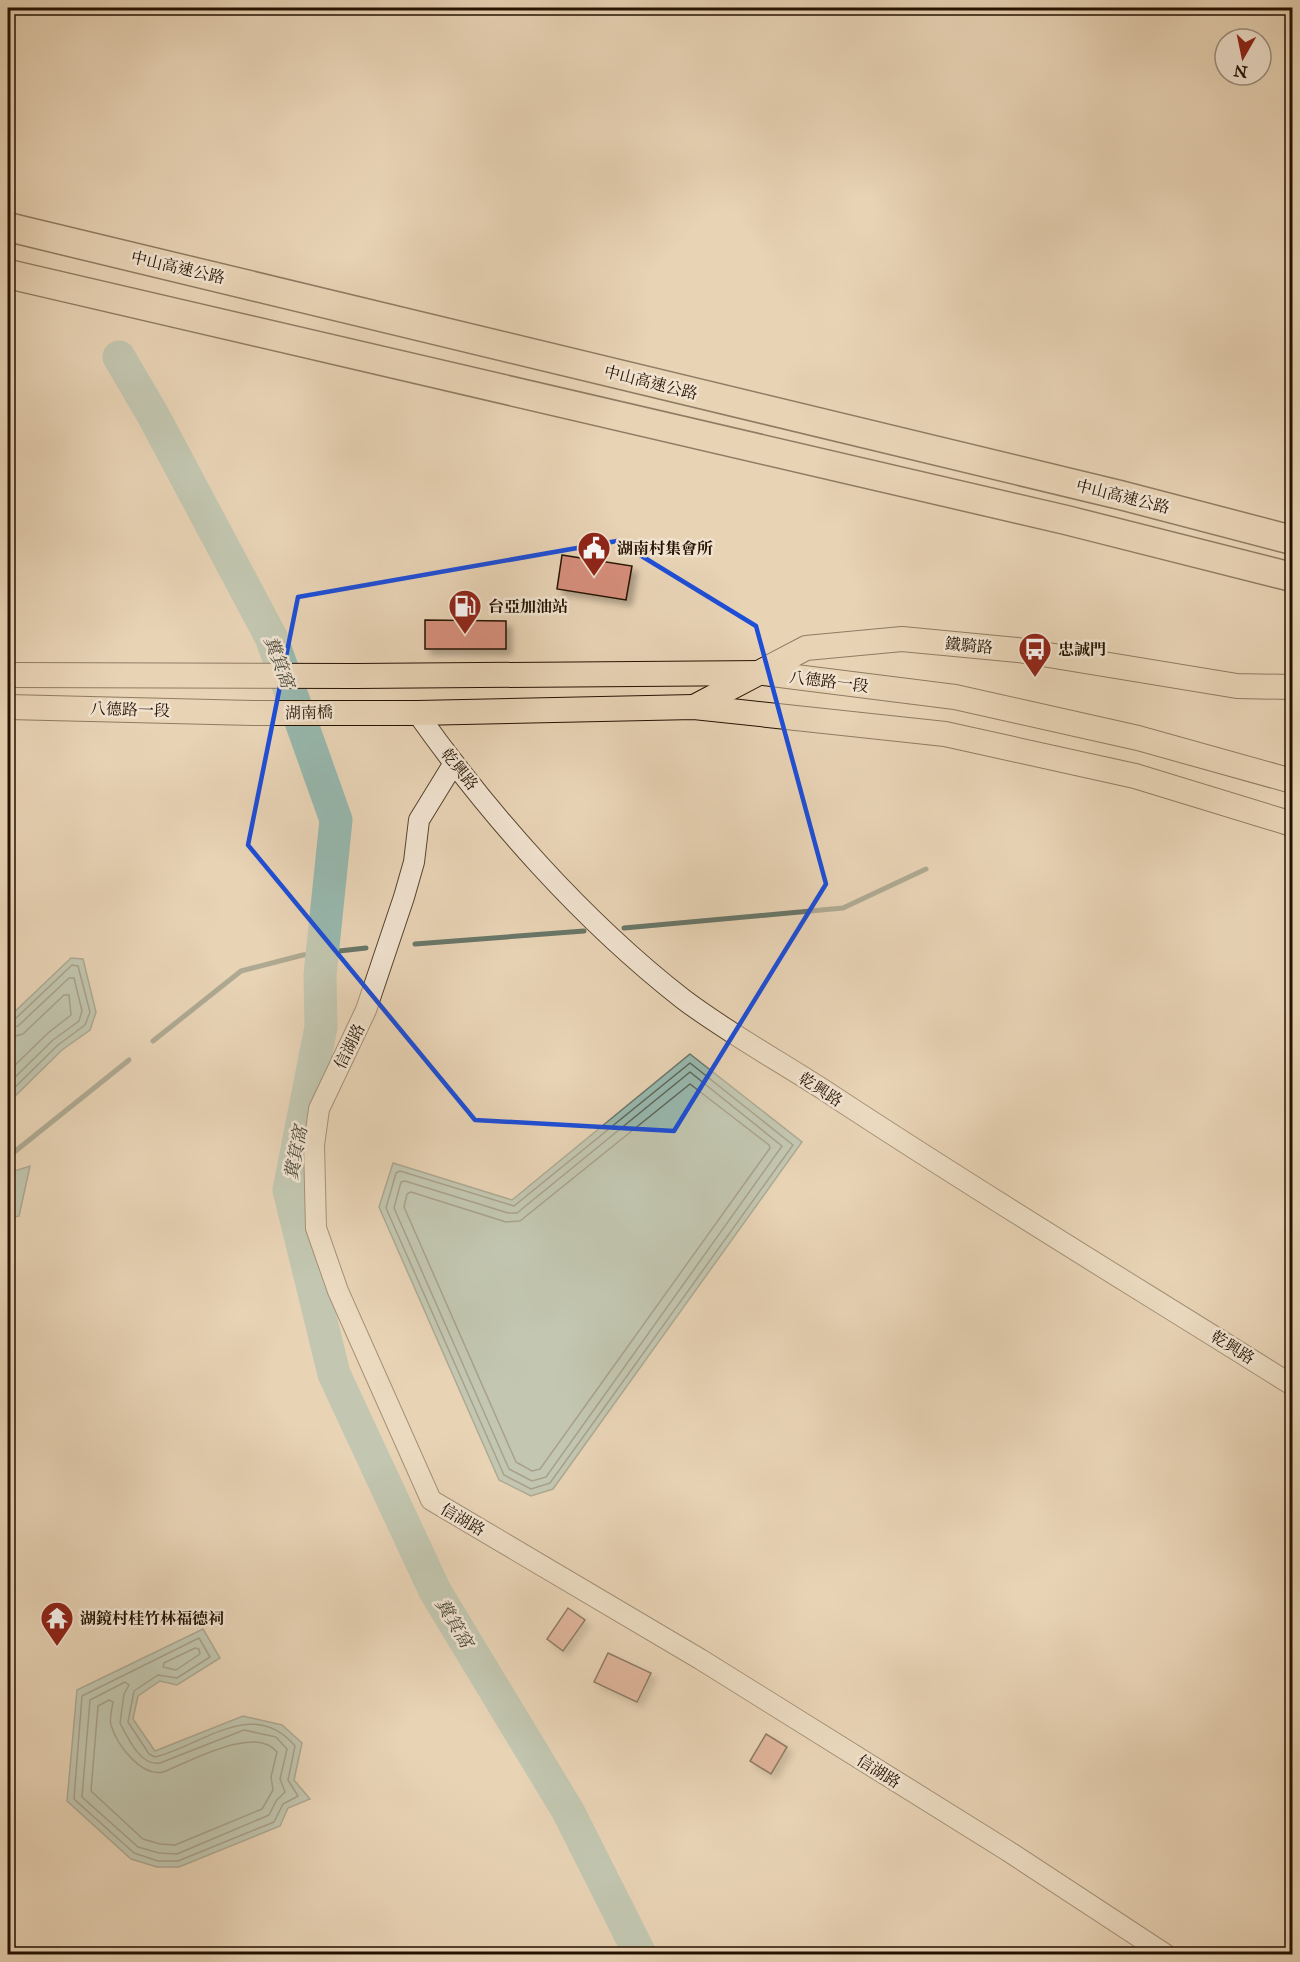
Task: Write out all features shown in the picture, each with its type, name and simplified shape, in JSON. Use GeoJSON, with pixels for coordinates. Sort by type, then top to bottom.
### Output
{"type":"FeatureCollection","features":[{"type":"Feature","properties":{"kind":"highway","name":"中山高速公路"},"geometry":{"type":"LineString","coordinates":[[8,227],[1120,495],[1291,539]]}},
{"type":"Feature","properties":{"kind":"highway"},"geometry":{"type":"LineString","coordinates":[[8,274],[1066,520],[1293,577]]}},
{"type":"Feature","properties":{"kind":"main road","name":"鐵騎路"},"geometry":{"type":"LineString","coordinates":[[694,707],[764,673],[807,648],[902,639],[1018,650],[1237,686],[1293,687]]}},
{"type":"Feature","properties":{"kind":"main road","name":"八德路一段"},"geometry":{"type":"LineString","coordinates":[[8,675],[355,676],[764,673],[955,697],[1137,738],[1293,781]]}},
{"type":"Feature","properties":{"kind":"main road","name":"八德路一段"},"geometry":{"type":"LineString","coordinates":[[8,707],[253,713]]}},
{"type":"Feature","properties":{"kind":"main road"},"geometry":{"type":"LineString","coordinates":[[417,713],[694,707],[945,734],[1135,776],[1293,824]]}},
{"type":"Feature","properties":{"kind":"main road","name":"湖南橋"},"geometry":{"type":"LineString","coordinates":[[253,713],[417,713]]}},
{"type":"Feature","properties":{"kind":"street","name":"乾興路"},"geometry":{"type":"LineString","coordinates":[[417,713],[454,763],[528,852],[592,918],[684,1000],[945,1171],[1293,1385]]}},
{"type":"Feature","properties":{"kind":"street","name":"信湖路"},"geometry":{"type":"LineString","coordinates":[[454,763],[419,820],[414,862],[404,897],[366,1010],[319,1109],[314,1144],[316,1228],[338,1291],[431,1500],[700,1659],[1008,1851],[1165,1954]]}},
{"type":"Feature","properties":{"kind":"highlighted area"},"geometry":{"type":"Polygon","coordinates":[[[617,541],[756,626],[826,884],[674,1131],[475,1120],[248,845],[298,597],[617,541]]]}},
{"type":"Feature","properties":{"kind":"water"},"geometry":{"type":"Polygon","coordinates":[[[71,958],[83,959],[96,1012],[90,1030],[62,1050],[8,1103],[8,1018],[71,958]]]}},
{"type":"Feature","properties":{"kind":"water"},"geometry":{"type":"Polygon","coordinates":[[[690,1054],[802,1142],[553,1489],[531,1496],[499,1480],[379,1207],[393,1163],[512,1200],[690,1054]]]}},
{"type":"Feature","properties":{"kind":"water"},"geometry":{"type":"Polygon","coordinates":[[[30,1166],[19,1216],[8,1219],[8,1173],[30,1166]]]}},
{"type":"Feature","properties":{"kind":"water"},"geometry":{"type":"Polygon","coordinates":[[[203,1629],[220,1658],[177,1685],[160,1681],[138,1696],[133,1719],[155,1751],[243,1716],[282,1725],[302,1743],[294,1780],[310,1799],[288,1808],[280,1826],[179,1867],[157,1867],[131,1859],[67,1801],[77,1690],[203,1629]]]}},
{"type":"Feature","properties":{"kind":"building","name":"湖南村集會所"},"geometry":{"type":"Polygon","coordinates":[[[562,555],[632,566],[626,600],[557,589],[562,555]]]}},
{"type":"Feature","properties":{"kind":"building","name":"台亞加油站"},"geometry":{"type":"Polygon","coordinates":[[[425,620],[506,621],[506,649],[425,649],[425,620]]]}},
{"type":"Feature","properties":{"kind":"building"},"geometry":{"type":"Polygon","coordinates":[[[568,1608],[585,1620],[563,1651],[547,1639],[568,1608]]]}},
{"type":"Feature","properties":{"kind":"building"},"geometry":{"type":"Polygon","coordinates":[[[608,1653],[651,1673],[637,1702],[594,1682],[608,1653]]]}},
{"type":"Feature","properties":{"kind":"building"},"geometry":{"type":"Polygon","coordinates":[[[766,1734],[787,1747],[771,1774],[750,1761],[766,1734]]]}},
{"type":"Feature","properties":{"kind":"waterway","name":"糞箕窩"},"geometry":{"type":"LineString","coordinates":[[119,357],[153,415],[271,637],[336,820],[320,975],[321,1027],[289,1190],[334,1374],[435,1591],[568,1811],[640,1954]]}},
{"type":"Feature","properties":{"kind":"waterway"},"geometry":{"type":"LineString","coordinates":[[624,928],[843,908],[926,869]]}},
{"type":"Feature","properties":{"kind":"waterway"},"geometry":{"type":"LineString","coordinates":[[415,944],[584,931]]}},
{"type":"Feature","properties":{"kind":"waterway"},"geometry":{"type":"LineString","coordinates":[[153,1041],[241,971],[303,955],[366,948]]}},
{"type":"Feature","properties":{"kind":"waterway"},"geometry":{"type":"LineString","coordinates":[[8,1157],[129,1060]]}},
{"type":"Feature","properties":{"kind":"place","name":"湖南村集會所"},"geometry":{"type":"Point","coordinates":[594,577]}},
{"type":"Feature","properties":{"kind":"place","name":"台亞加油站"},"geometry":{"type":"Point","coordinates":[465,635]}},
{"type":"Feature","properties":{"kind":"place","name":"忠誠門"},"geometry":{"type":"Point","coordinates":[1035,678]}},
{"type":"Feature","properties":{"kind":"place","name":"湖鏡村桂竹林福德祠"},"geometry":{"type":"Point","coordinates":[57,1647]}}]}
